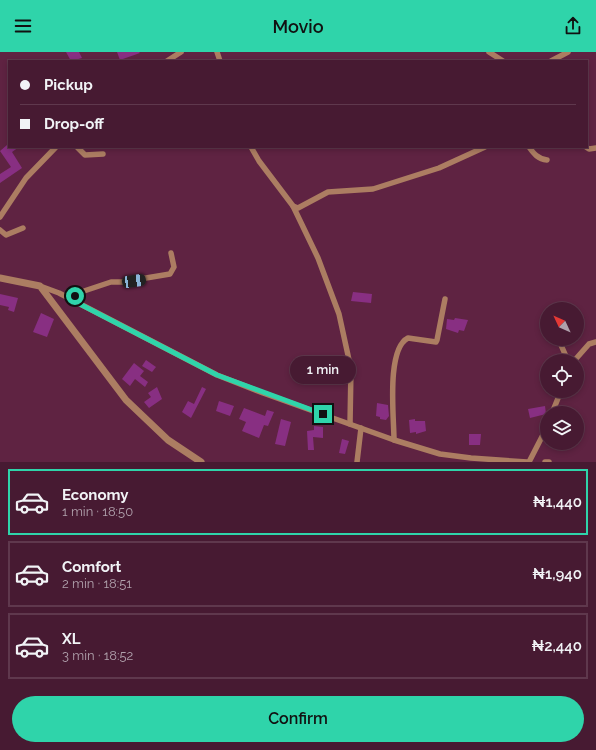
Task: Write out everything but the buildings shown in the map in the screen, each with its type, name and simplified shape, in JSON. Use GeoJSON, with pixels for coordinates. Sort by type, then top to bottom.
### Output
{"type":"FeatureCollection","features":[{"type":"Feature","properties":{"kind":"street"},"geometry":{"type":"LineString","coordinates":[[169,60],[181,52]]}},
{"type":"Feature","properties":{"kind":"street"},"geometry":{"type":"LineString","coordinates":[[489,52],[501,60]]}},
{"type":"Feature","properties":{"kind":"street"},"geometry":{"type":"LineString","coordinates":[[552,60],[568,52]]}},
{"type":"Feature","properties":{"kind":"street"},"geometry":{"type":"LineString","coordinates":[[0,217],[26,178],[55,148]]}},
{"type":"Feature","properties":{"kind":"street"},"geometry":{"type":"LineString","coordinates":[[78,148],[85,155],[103,154]]}},
{"type":"Feature","properties":{"kind":"street"},"geometry":{"type":"LineString","coordinates":[[252,148],[259,161],[293,206],[318,258],[339,314],[351,369],[350,424]]}},
{"type":"Feature","properties":{"kind":"street"},"geometry":{"type":"LineString","coordinates":[[293,206],[298,208],[328,192],[373,189],[439,168],[482,148]]}},
{"type":"Feature","properties":{"kind":"street"},"geometry":{"type":"LineString","coordinates":[[530,148],[535,155],[541,159],[547,160]]}},
{"type":"Feature","properties":{"kind":"street"},"geometry":{"type":"LineString","coordinates":[[0,230],[6,235],[23,228]]}},
{"type":"Feature","properties":{"kind":"street"},"geometry":{"type":"LineString","coordinates":[[72,300],[78,293],[111,282],[122,282],[170,274],[174,267],[171,253]]}},
{"type":"Feature","properties":{"kind":"street"},"geometry":{"type":"LineString","coordinates":[[0,278],[40,286],[72,300],[217,375],[394,440],[440,454],[528,462],[540,440]]}},
{"type":"Feature","properties":{"kind":"street"},"geometry":{"type":"LineString","coordinates":[[40,286],[126,400],[168,440],[201,462]]}},
{"type":"Feature","properties":{"kind":"street"},"geometry":{"type":"LineString","coordinates":[[394,440],[394,366],[399,346],[408,338],[436,342],[438,340],[445,299]]}},
{"type":"Feature","properties":{"kind":"street"},"geometry":{"type":"LineString","coordinates":[[580,354],[589,344],[596,342]]}},
{"type":"Feature","properties":{"kind":"street"},"geometry":{"type":"LineString","coordinates":[[357,462],[361,428]]}},
{"type":"Feature","properties":{"kind":"route"},"geometry":{"type":"LineString","coordinates":[[75,296],[72,300],[153,340],[217,375],[323,414]]}}]}
